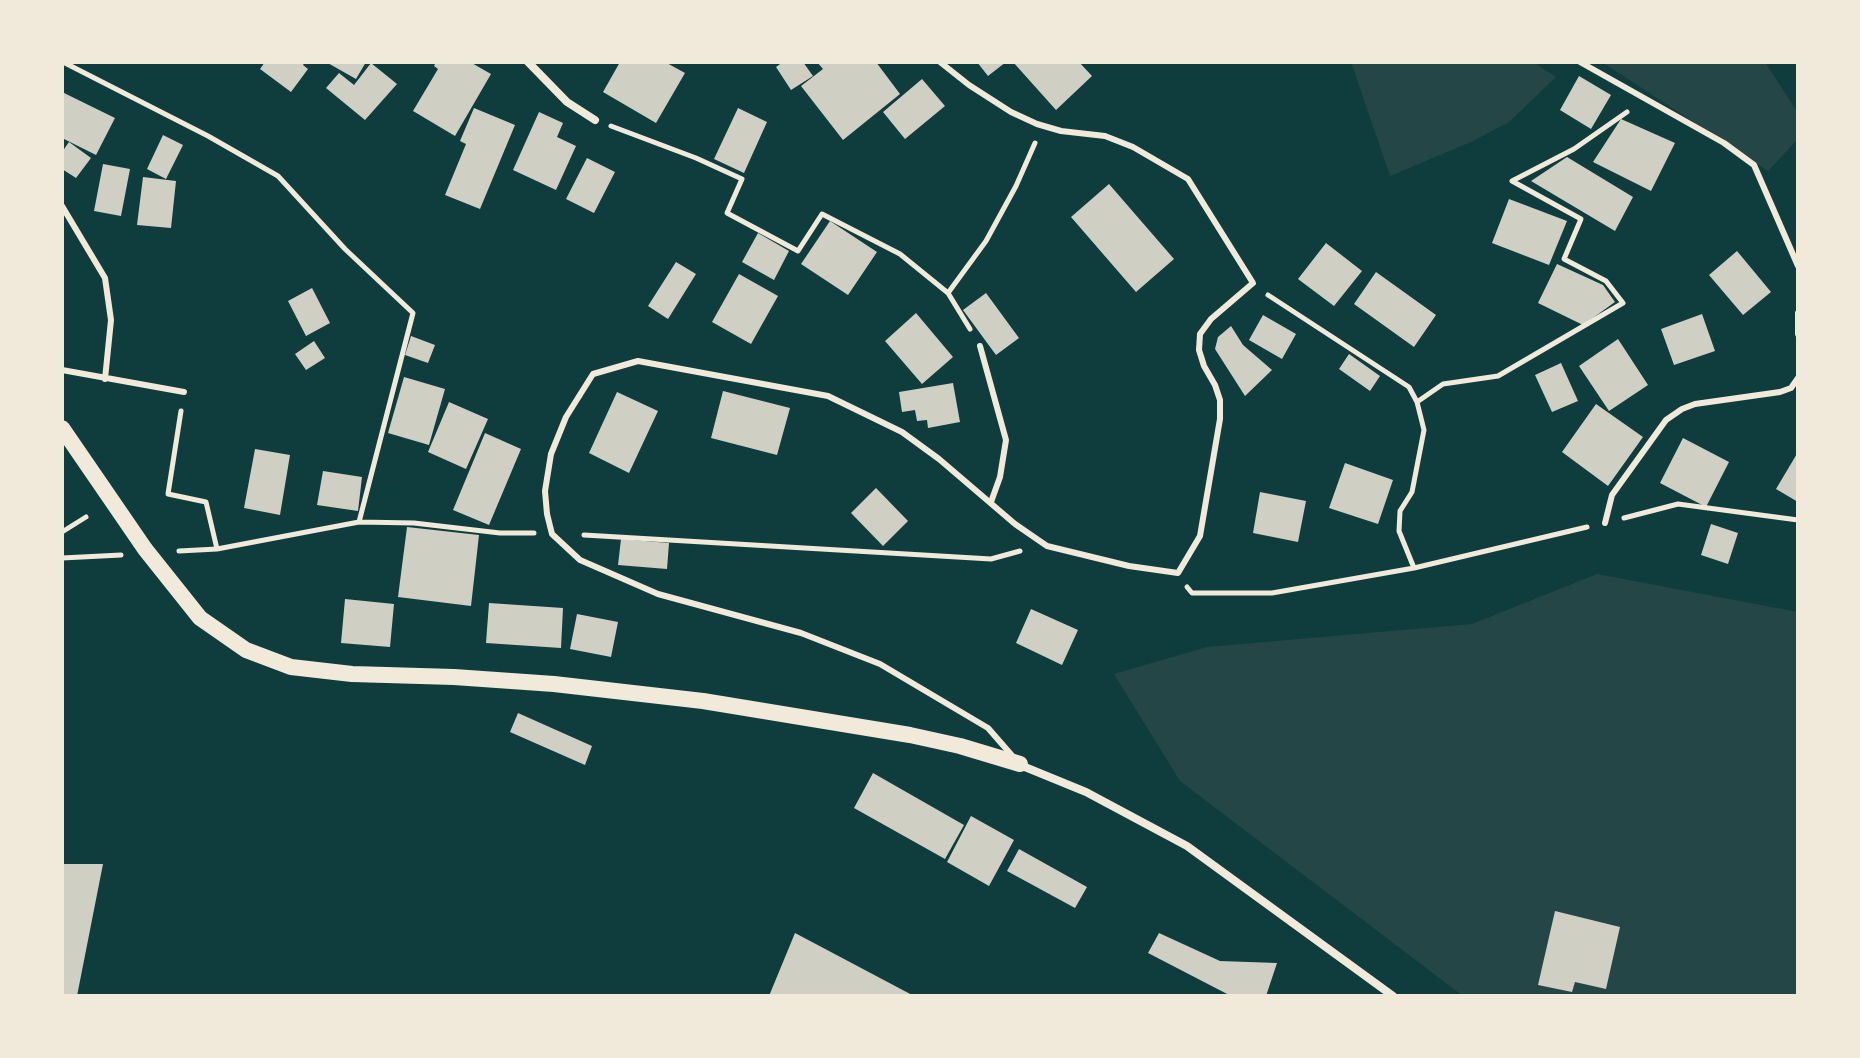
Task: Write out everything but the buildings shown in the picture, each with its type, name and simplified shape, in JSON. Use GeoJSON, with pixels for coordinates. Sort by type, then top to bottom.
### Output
{"type":"FeatureCollection","features":[{"type":"Feature","properties":{"kind":"main road"},"geometry":{"type":"LineString","coordinates":[[62,428],[145,549],[200,618],[246,650],[291,667],[352,674],[540,683],[703,701],[910,735],[1020,764]]}},
{"type":"Feature","properties":{"kind":"street"},"geometry":{"type":"LineString","coordinates":[[528,62],[567,102],[595,120]]}},
{"type":"Feature","properties":{"kind":"street"},"geometry":{"type":"LineString","coordinates":[[1020,764],[1086,792],[1187,846],[1393,996]]}},
{"type":"Feature","properties":{"kind":"lane"},"geometry":{"type":"LineString","coordinates":[[940,62],[1011,112],[1049,128],[1105,136],[1133,147],[1188,179],[1253,283],[1211,319],[1200,334],[1199,350],[1220,400],[1220,419],[1200,536],[1178,573],[1129,566],[1047,546],[1015,524],[902,432],[828,396],[638,361],[593,374],[566,417],[551,454],[545,491],[547,514],[552,534],[580,560],[658,594],[801,633],[880,664],[988,728],[1020,764]]}},
{"type":"Feature","properties":{"kind":"lane"},"geometry":{"type":"LineString","coordinates":[[1580,62],[1724,143],[1754,165],[1798,266]]}},
{"type":"Feature","properties":{"kind":"lane"},"geometry":{"type":"LineString","coordinates":[[62,206],[105,278],[111,320],[105,379]]}},
{"type":"Feature","properties":{"kind":"lane"},"geometry":{"type":"LineString","coordinates":[[1798,313],[1798,334]]}},
{"type":"Feature","properties":{"kind":"lane"},"geometry":{"type":"LineString","coordinates":[[980,346],[1006,440],[1000,477],[991,502]]}},
{"type":"Feature","properties":{"kind":"lane"},"geometry":{"type":"LineString","coordinates":[[62,370],[184,392]]}},
{"type":"Feature","properties":{"kind":"lane"},"geometry":{"type":"LineString","coordinates":[[1605,523],[1612,495],[1666,420],[1695,404],[1780,392],[1791,388],[1798,378]]}},
{"type":"Feature","properties":{"kind":"path"},"geometry":{"type":"LineString","coordinates":[[63,62],[208,136],[278,176],[345,249],[413,313],[359,522]]}},
{"type":"Feature","properties":{"kind":"path"},"geometry":{"type":"LineString","coordinates":[[1417,402],[1443,384],[1498,376],[1623,303],[1606,281],[1564,259],[1581,219],[1512,181],[1574,149],[1644,100]]}},
{"type":"Feature","properties":{"kind":"path"},"geometry":{"type":"LineString","coordinates":[[595,120],[742,179],[727,213],[798,251],[822,214],[900,254],[948,293],[980,346]]}},
{"type":"Feature","properties":{"kind":"path"},"geometry":{"type":"LineString","coordinates":[[948,293],[986,241],[1016,186],[1037,138],[1078,142],[1079,132]]}},
{"type":"Feature","properties":{"kind":"path"},"geometry":{"type":"LineString","coordinates":[[1253,283],[1409,387],[1417,402],[1424,430],[1412,492],[1400,511],[1399,531],[1414,568]]}},
{"type":"Feature","properties":{"kind":"path"},"geometry":{"type":"LineString","coordinates":[[181,413],[168,494],[206,502],[217,549],[359,522],[414,523],[500,533],[991,559],[1021,551],[1033,555]]}},
{"type":"Feature","properties":{"kind":"path"},"geometry":{"type":"LineString","coordinates":[[1176,592],[1272,593],[1414,568],[1678,504],[1798,520]]}},
{"type":"Feature","properties":{"kind":"path"},"geometry":{"type":"LineString","coordinates":[[62,532],[86,517]]}},
{"type":"Feature","properties":{"kind":"path"},"geometry":{"type":"LineString","coordinates":[[1178,573],[1192,593]]}},
{"type":"Feature","properties":{"kind":"shaded area"},"geometry":{"type":"Polygon","coordinates":[[[1351,62],[1533,62],[1556,77],[1509,122],[1471,142],[1390,176],[1351,62]]]}},
{"type":"Feature","properties":{"kind":"shaded area"},"geometry":{"type":"Polygon","coordinates":[[[1602,62],[1765,62],[1798,113],[1798,139],[1768,171],[1602,62]]]}},
{"type":"Feature","properties":{"kind":"shaded area"},"geometry":{"type":"Polygon","coordinates":[[[1597,574],[1798,612],[1798,996],[1463,996],[1180,781],[1114,674],[1207,647],[1472,624],[1597,574]]]}}]}
